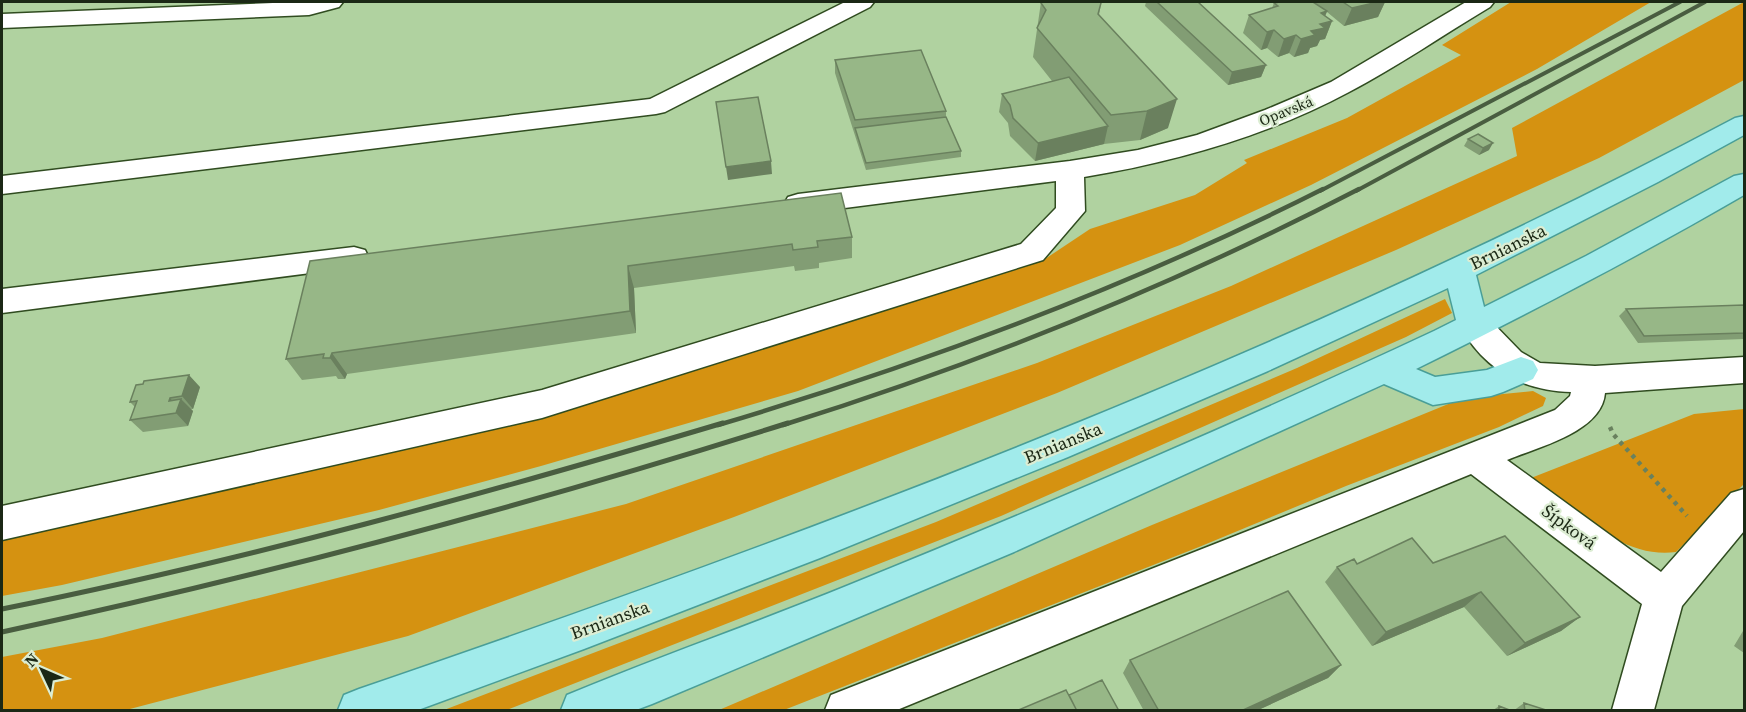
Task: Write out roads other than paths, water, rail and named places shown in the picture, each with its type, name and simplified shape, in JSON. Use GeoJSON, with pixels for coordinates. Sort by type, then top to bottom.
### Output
{"type":"FeatureCollection","features":[{"type":"Feature","properties":{"kind":"main road","name":"Brnianska"},"geometry":{"type":"LineString","coordinates":[[359,711],[627,614],[1068,442],[1256,363],[1460,270],[1617,194],[1744,124]]}},
{"type":"Feature","properties":{"kind":"main road"},"geometry":{"type":"LineString","coordinates":[[582,711],[866,598],[1386,370],[1673,224],[1744,183]]}},
{"type":"Feature","properties":{"kind":"main road"},"geometry":{"type":"LineString","coordinates":[[1460,270],[1470,317],[1476,326]]}},
{"type":"Feature","properties":{"kind":"main road"},"geometry":{"type":"LineString","coordinates":[[1386,370],[1432,391],[1491,383],[1521,370]]}},
{"type":"Feature","properties":{"kind":"street"},"geometry":{"type":"LineString","coordinates":[[2,21],[309,8],[331,2]]}},
{"type":"Feature","properties":{"kind":"street"},"geometry":{"type":"LineString","coordinates":[[2,185],[656,106],[862,2]]}},
{"type":"Feature","properties":{"kind":"street","name":"Opavská"},"geometry":{"type":"LineString","coordinates":[[777,207],[1070,170],[1172,151],[1283,113],[1340,87],[1482,2]]}},
{"type":"Feature","properties":{"kind":"street"},"geometry":{"type":"LineString","coordinates":[[2,524],[542,404],[1032,252],[1071,211],[1070,170]]}},
{"type":"Feature","properties":{"kind":"street"},"geometry":{"type":"LineString","coordinates":[[2,301],[383,255]]}},
{"type":"Feature","properties":{"kind":"street"},"geometry":{"type":"LineString","coordinates":[[1476,326],[1506,358],[1521,370],[1535,376],[1589,379],[1744,370]]}},
{"type":"Feature","properties":{"kind":"street"},"geometry":{"type":"LineString","coordinates":[[846,711],[1567,420],[1587,402],[1589,379]]}},
{"type":"Feature","properties":{"kind":"street","name":"Šípková"},"geometry":{"type":"LineString","coordinates":[[1475,457],[1664,597]]}},
{"type":"Feature","properties":{"kind":"street"},"geometry":{"type":"LineString","coordinates":[[1633,711],[1664,597],[1744,505]]}},
{"type":"Feature","properties":{"kind":"railway"},"geometry":{"type":"LineString","coordinates":[[1320,191],[1680,2]]}},
{"type":"Feature","properties":{"kind":"railway"},"geometry":{"type":"LineString","coordinates":[[1356,191],[1705,2]]}},
{"type":"Feature","properties":{"kind":"railway"},"geometry":{"type":"LineString","coordinates":[[718,425],[873,376],[1026,320],[1176,258],[1323,189]]}},
{"type":"Feature","properties":{"kind":"railway"},"geometry":{"type":"LineString","coordinates":[[783,425],[931,375],[1076,320],[1219,258],[1359,189]]}},
{"type":"Feature","properties":{"kind":"railway"},"geometry":{"type":"LineString","coordinates":[[2,609],[184,569],[364,524],[723,423]]}},
{"type":"Feature","properties":{"kind":"railway"},"geometry":{"type":"LineString","coordinates":[[2,632],[200,587],[397,537],[593,482],[788,423]]}}]}
